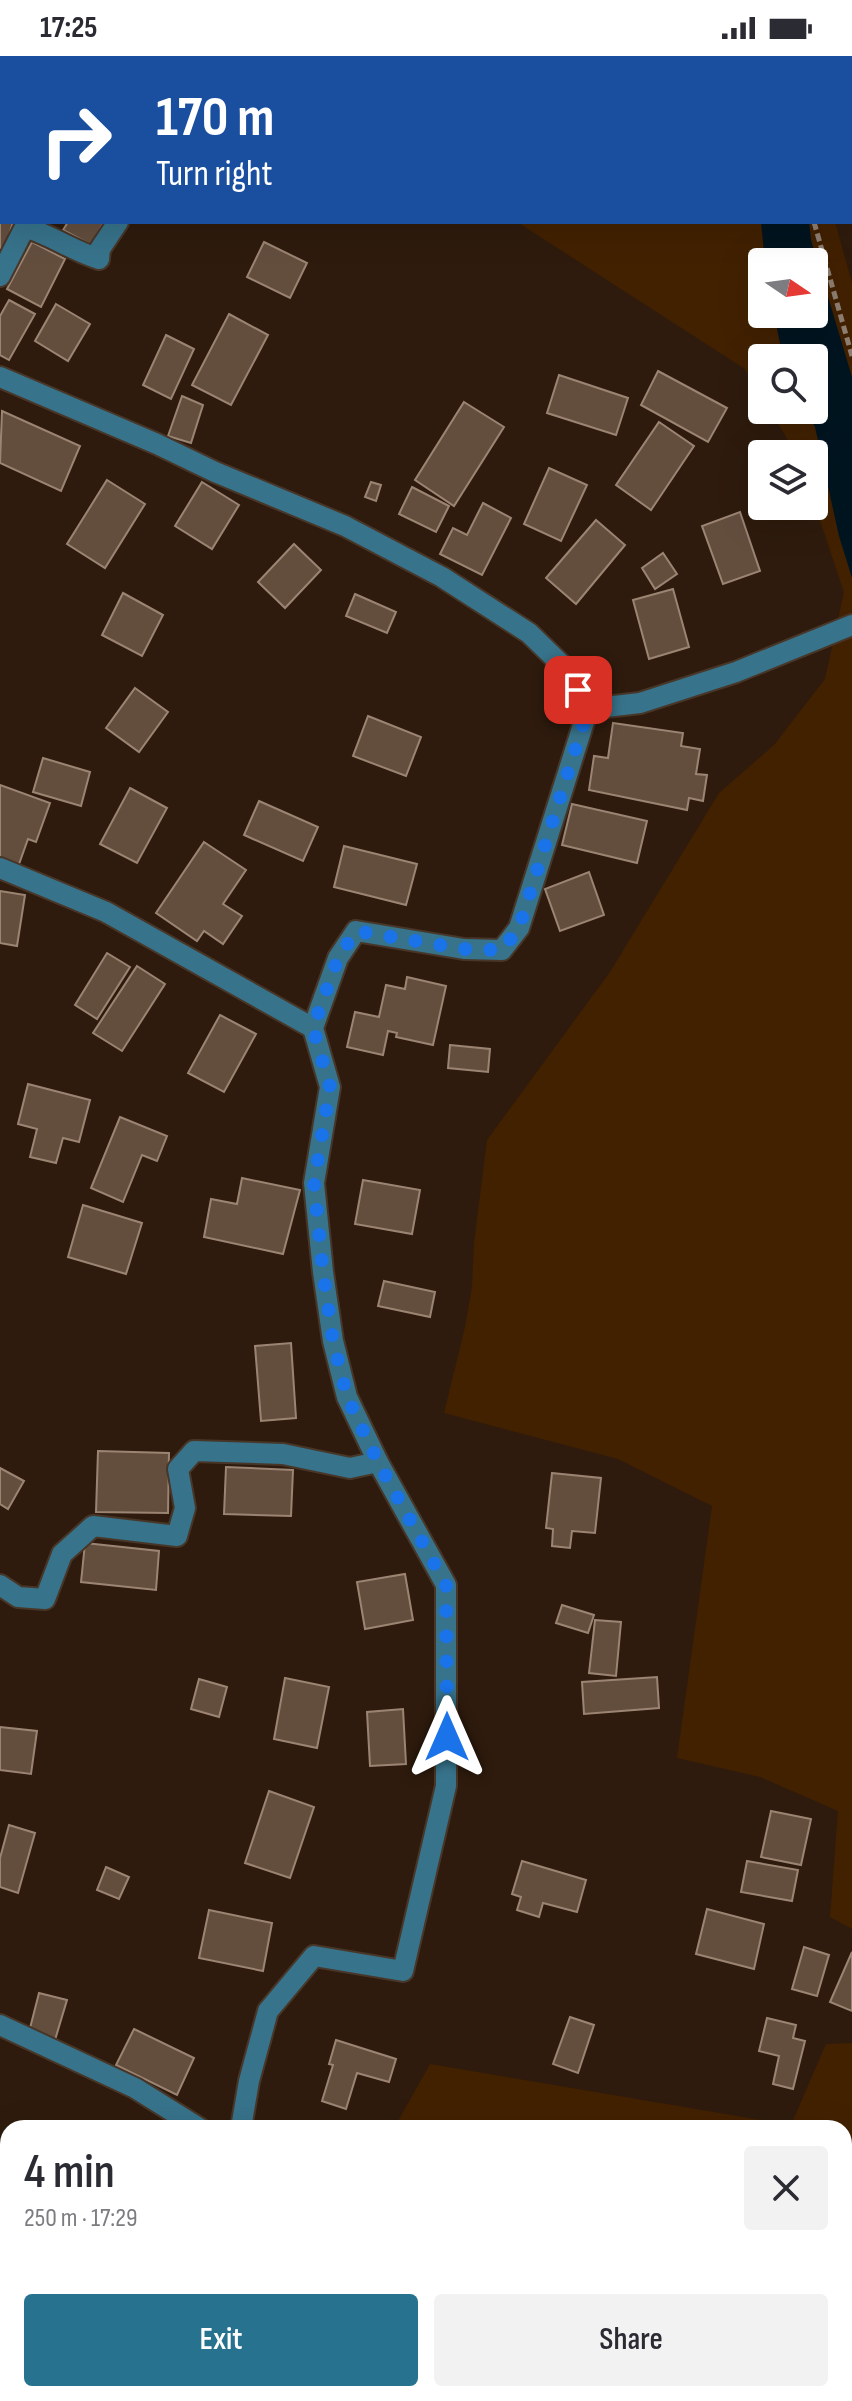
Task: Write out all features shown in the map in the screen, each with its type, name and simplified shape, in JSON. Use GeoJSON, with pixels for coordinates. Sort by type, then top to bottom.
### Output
{"type":"FeatureCollection","features":[{"type":"Feature","properties":{"kind":"street"},"geometry":{"type":"LineString","coordinates":[[0,276],[25,227],[50,235],[73,251],[99,259],[100,249],[117,224]]}},
{"type":"Feature","properties":{"kind":"street"},"geometry":{"type":"LineString","coordinates":[[0,377],[345,526],[442,577],[529,633],[568,671],[588,709],[519,928],[502,950],[464,949],[356,931],[338,958],[313,1028],[330,1087],[314,1183],[333,1341],[347,1397],[378,1462],[446,1585],[446,1786],[403,1971],[314,1956],[268,2011],[249,2081],[242,2120]]}},
{"type":"Feature","properties":{"kind":"street"},"geometry":{"type":"LineString","coordinates":[[588,709],[640,703],[736,672],[852,625]]}},
{"type":"Feature","properties":{"kind":"street"},"geometry":{"type":"LineString","coordinates":[[0,868],[106,912],[313,1028]]}},
{"type":"Feature","properties":{"kind":"street"},"geometry":{"type":"LineString","coordinates":[[0,1585],[18,1597],[45,1599],[62,1554],[93,1526],[177,1536],[185,1508],[178,1469],[194,1451],[283,1454],[350,1468],[378,1462]]}},
{"type":"Feature","properties":{"kind":"street"},"geometry":{"type":"LineString","coordinates":[[0,2025],[135,2088],[186,2120]]}},
{"type":"Feature","properties":{"kind":"path"},"geometry":{"type":"LineString","coordinates":[[815,224],[852,356]]}},
{"type":"Feature","properties":{"kind":"shaded area"},"geometry":{"type":"Polygon","coordinates":[[[520,224],[836,224],[852,283],[852,1929],[830,1917],[838,1811],[760,1777],[677,1758],[712,1506],[618,1459],[444,1413],[472,1287],[474,1243],[487,1140],[610,972],[719,793],[774,745],[825,679],[844,592],[820,520],[828,520],[828,440],[788,440],[778,424],[828,424],[828,344],[748,344],[748,374],[745,369],[520,224]]]}},
{"type":"Feature","properties":{"kind":"shaded area"},"geometry":{"type":"Polygon","coordinates":[[[852,2043],[852,2120],[793,2120],[826,2044],[852,2043]]]}},
{"type":"Feature","properties":{"kind":"shaded area"},"geometry":{"type":"Polygon","coordinates":[[[430,2064],[761,2120],[398,2120],[430,2064]]]}},
{"type":"Feature","properties":{"kind":"water"},"geometry":{"type":"Polygon","coordinates":[[[761,224],[809,224],[813,248],[764,248],[761,224]]]}},
{"type":"Feature","properties":{"kind":"water"},"geometry":{"type":"Polygon","coordinates":[[[828,297],[852,377],[852,578],[828,486],[828,440],[818,440],[813,424],[828,424],[828,344],[780,344],[777,328],[828,328],[828,297]]]}},
{"type":"Feature","properties":{"kind":"building"},"geometry":{"type":"Polygon","coordinates":[[[0,224],[12,224],[5,249],[0,248],[0,224]]]}},
{"type":"Feature","properties":{"kind":"building"},"geometry":{"type":"Polygon","coordinates":[[[67,224],[103,224],[91,245],[63,230],[67,224]]]}},
{"type":"Feature","properties":{"kind":"building"},"geometry":{"type":"Polygon","coordinates":[[[32,242],[65,259],[41,307],[7,289],[32,242]]]}},
{"type":"Feature","properties":{"kind":"building"},"geometry":{"type":"Polygon","coordinates":[[[264,242],[307,263],[290,298],[247,277],[264,242]]]}},
{"type":"Feature","properties":{"kind":"building"},"geometry":{"type":"Polygon","coordinates":[[[9,300],[35,314],[9,360],[0,355],[0,316],[9,300]]]}},
{"type":"Feature","properties":{"kind":"building"},"geometry":{"type":"Polygon","coordinates":[[[56,304],[90,324],[68,361],[35,341],[56,304]]]}},
{"type":"Feature","properties":{"kind":"building"},"geometry":{"type":"Polygon","coordinates":[[[229,314],[268,335],[231,405],[192,385],[229,314]]]}},
{"type":"Feature","properties":{"kind":"building"},"geometry":{"type":"Polygon","coordinates":[[[166,335],[194,349],[171,399],[143,385],[166,335]]]}},
{"type":"Feature","properties":{"kind":"building"},"geometry":{"type":"Polygon","coordinates":[[[658,371],[727,408],[708,442],[641,405],[658,371]]]}},
{"type":"Feature","properties":{"kind":"building"},"geometry":{"type":"Polygon","coordinates":[[[559,375],[628,398],[616,435],[547,413],[559,375]]]}},
{"type":"Feature","properties":{"kind":"building"},"geometry":{"type":"Polygon","coordinates":[[[182,396],[203,405],[191,443],[168,436],[182,396]]]}},
{"type":"Feature","properties":{"kind":"building"},"geometry":{"type":"Polygon","coordinates":[[[464,402],[504,427],[454,506],[415,480],[464,402]]]}},
{"type":"Feature","properties":{"kind":"building"},"geometry":{"type":"Polygon","coordinates":[[[2,411],[80,446],[61,491],[0,463],[2,411]]]}},
{"type":"Feature","properties":{"kind":"building"},"geometry":{"type":"Polygon","coordinates":[[[659,422],[694,446],[651,510],[616,485],[659,422]]]}},
{"type":"Feature","properties":{"kind":"building"},"geometry":{"type":"Polygon","coordinates":[[[549,468],[587,485],[561,541],[524,524],[549,468]]]}},
{"type":"Feature","properties":{"kind":"building"},"geometry":{"type":"Polygon","coordinates":[[[107,480],[145,504],[105,568],[67,544],[107,480]]]}},
{"type":"Feature","properties":{"kind":"building"},"geometry":{"type":"Polygon","coordinates":[[[202,482],[239,505],[212,549],[175,526],[202,482]]]}},
{"type":"Feature","properties":{"kind":"building"},"geometry":{"type":"Polygon","coordinates":[[[371,482],[381,485],[376,501],[365,497],[371,482]]]}},
{"type":"Feature","properties":{"kind":"building"},"geometry":{"type":"Polygon","coordinates":[[[412,487],[449,506],[436,532],[399,514],[412,487]]]}},
{"type":"Feature","properties":{"kind":"building"},"geometry":{"type":"Polygon","coordinates":[[[483,503],[511,518],[482,575],[440,554],[453,528],[467,535],[483,503]]]}},
{"type":"Feature","properties":{"kind":"building"},"geometry":{"type":"Polygon","coordinates":[[[740,512],[760,571],[723,584],[702,526],[740,512]]]}},
{"type":"Feature","properties":{"kind":"building"},"geometry":{"type":"Polygon","coordinates":[[[596,520],[625,545],[576,604],[546,578],[596,520]]]}},
{"type":"Feature","properties":{"kind":"building"},"geometry":{"type":"Polygon","coordinates":[[[294,544],[321,570],[285,608],[258,582],[294,544]]]}},
{"type":"Feature","properties":{"kind":"building"},"geometry":{"type":"Polygon","coordinates":[[[663,553],[677,574],[655,589],[642,568],[663,553]]]}},
{"type":"Feature","properties":{"kind":"building"},"geometry":{"type":"Polygon","coordinates":[[[673,589],[689,647],[649,659],[633,600],[673,589]]]}},
{"type":"Feature","properties":{"kind":"building"},"geometry":{"type":"Polygon","coordinates":[[[123,593],[163,615],[142,656],[102,635],[123,593]]]}},
{"type":"Feature","properties":{"kind":"building"},"geometry":{"type":"Polygon","coordinates":[[[355,594],[396,612],[387,633],[346,616],[355,594]]]}},
{"type":"Feature","properties":{"kind":"building"},"geometry":{"type":"Polygon","coordinates":[[[135,688],[168,712],[139,752],[106,728],[135,688]]]}},
{"type":"Feature","properties":{"kind":"building"},"geometry":{"type":"Polygon","coordinates":[[[368,716],[421,737],[406,776],[353,756],[368,716]]]}},
{"type":"Feature","properties":{"kind":"building"},"geometry":{"type":"Polygon","coordinates":[[[613,723],[683,733],[681,746],[700,749],[696,774],[707,775],[703,801],[689,798],[687,810],[589,790],[594,756],[608,758],[613,723]]]}},
{"type":"Feature","properties":{"kind":"building"},"geometry":{"type":"Polygon","coordinates":[[[43,758],[90,772],[81,806],[33,792],[43,758]]]}},
{"type":"Feature","properties":{"kind":"building"},"geometry":{"type":"Polygon","coordinates":[[[0,785],[50,803],[36,842],[28,839],[18,867],[0,860],[0,785]]]}},
{"type":"Feature","properties":{"kind":"building"},"geometry":{"type":"Polygon","coordinates":[[[130,788],[167,808],[137,863],[100,844],[130,788]]]}},
{"type":"Feature","properties":{"kind":"building"},"geometry":{"type":"Polygon","coordinates":[[[259,801],[318,827],[303,861],[244,835],[259,801]]]}},
{"type":"Feature","properties":{"kind":"building"},"geometry":{"type":"Polygon","coordinates":[[[572,804],[647,821],[637,863],[562,845],[572,804]]]}},
{"type":"Feature","properties":{"kind":"building"},"geometry":{"type":"Polygon","coordinates":[[[204,842],[246,870],[223,904],[242,916],[223,944],[204,931],[197,941],[156,913],[204,842]]]}},
{"type":"Feature","properties":{"kind":"building"},"geometry":{"type":"Polygon","coordinates":[[[344,846],[417,864],[406,905],[334,887],[344,846]]]}},
{"type":"Feature","properties":{"kind":"building"},"geometry":{"type":"Polygon","coordinates":[[[589,872],[604,915],[560,931],[545,889],[589,872]]]}},
{"type":"Feature","properties":{"kind":"building"},"geometry":{"type":"Polygon","coordinates":[[[0,891],[25,895],[17,946],[0,943],[0,891]]]}},
{"type":"Feature","properties":{"kind":"building"},"geometry":{"type":"Polygon","coordinates":[[[107,953],[130,967],[97,1019],[75,1005],[107,953]]]}},
{"type":"Feature","properties":{"kind":"building"},"geometry":{"type":"Polygon","coordinates":[[[137,966],[165,984],[122,1051],[93,1033],[137,966]]]}},
{"type":"Feature","properties":{"kind":"building"},"geometry":{"type":"Polygon","coordinates":[[[407,977],[446,986],[433,1045],[396,1037],[397,1033],[388,1031],[383,1055],[347,1047],[355,1012],[379,1017],[386,985],[405,989],[407,977]]]}},
{"type":"Feature","properties":{"kind":"building"},"geometry":{"type":"Polygon","coordinates":[[[220,1015],[256,1034],[224,1092],[188,1073],[220,1015]]]}},
{"type":"Feature","properties":{"kind":"building"},"geometry":{"type":"Polygon","coordinates":[[[450,1045],[490,1049],[488,1072],[448,1068],[450,1045]]]}},
{"type":"Feature","properties":{"kind":"building"},"geometry":{"type":"Polygon","coordinates":[[[28,1084],[90,1100],[79,1142],[63,1138],[56,1163],[30,1157],[37,1129],[18,1124],[28,1084]]]}},
{"type":"Feature","properties":{"kind":"building"},"geometry":{"type":"Polygon","coordinates":[[[120,1117],[167,1136],[157,1161],[142,1155],[123,1202],[91,1188],[120,1117]]]}},
{"type":"Feature","properties":{"kind":"building"},"geometry":{"type":"Polygon","coordinates":[[[242,1178],[300,1190],[283,1254],[204,1237],[211,1199],[237,1204],[242,1178]]]}},
{"type":"Feature","properties":{"kind":"building"},"geometry":{"type":"Polygon","coordinates":[[[363,1180],[420,1190],[412,1234],[355,1224],[363,1180]]]}},
{"type":"Feature","properties":{"kind":"building"},"geometry":{"type":"Polygon","coordinates":[[[83,1205],[142,1223],[126,1274],[68,1257],[83,1205]]]}},
{"type":"Feature","properties":{"kind":"building"},"geometry":{"type":"Polygon","coordinates":[[[384,1281],[435,1292],[430,1317],[378,1306],[384,1281]]]}},
{"type":"Feature","properties":{"kind":"building"},"geometry":{"type":"Polygon","coordinates":[[[291,1343],[296,1418],[261,1421],[255,1346],[291,1343]]]}},
{"type":"Feature","properties":{"kind":"building"},"geometry":{"type":"Polygon","coordinates":[[[98,1451],[169,1453],[168,1513],[96,1512],[98,1451]]]}},
{"type":"Feature","properties":{"kind":"building"},"geometry":{"type":"Polygon","coordinates":[[[226,1467],[293,1470],[291,1516],[224,1514],[226,1467]]]}},
{"type":"Feature","properties":{"kind":"building"},"geometry":{"type":"Polygon","coordinates":[[[0,1468],[24,1481],[8,1509],[0,1504],[0,1468]]]}},
{"type":"Feature","properties":{"kind":"building"},"geometry":{"type":"Polygon","coordinates":[[[552,1473],[601,1478],[595,1533],[572,1531],[570,1548],[552,1546],[553,1529],[546,1528],[552,1473]]]}},
{"type":"Feature","properties":{"kind":"building"},"geometry":{"type":"Polygon","coordinates":[[[85,1543],[159,1551],[156,1590],[81,1582],[85,1543]]]}},
{"type":"Feature","properties":{"kind":"building"},"geometry":{"type":"Polygon","coordinates":[[[405,1574],[413,1620],[365,1629],[357,1582],[405,1574]]]}},
{"type":"Feature","properties":{"kind":"building"},"geometry":{"type":"Polygon","coordinates":[[[562,1605],[594,1615],[588,1633],[556,1623],[562,1605]]]}},
{"type":"Feature","properties":{"kind":"building"},"geometry":{"type":"Polygon","coordinates":[[[595,1620],[621,1622],[616,1676],[589,1673],[595,1620]]]}},
{"type":"Feature","properties":{"kind":"building"},"geometry":{"type":"Polygon","coordinates":[[[657,1677],[659,1708],[584,1714],[582,1682],[657,1677]]]}},
{"type":"Feature","properties":{"kind":"building"},"geometry":{"type":"Polygon","coordinates":[[[285,1678],[329,1687],[317,1748],[274,1739],[285,1678]]]}},
{"type":"Feature","properties":{"kind":"building"},"geometry":{"type":"Polygon","coordinates":[[[199,1679],[227,1687],[219,1717],[191,1709],[199,1679]]]}},
{"type":"Feature","properties":{"kind":"building"},"geometry":{"type":"Polygon","coordinates":[[[403,1709],[406,1764],[370,1766],[367,1712],[403,1709]]]}},
{"type":"Feature","properties":{"kind":"building"},"geometry":{"type":"Polygon","coordinates":[[[0,1727],[37,1731],[31,1774],[0,1770],[0,1727]]]}},
{"type":"Feature","properties":{"kind":"building"},"geometry":{"type":"Polygon","coordinates":[[[269,1791],[314,1807],[290,1878],[245,1863],[269,1791]]]}},
{"type":"Feature","properties":{"kind":"building"},"geometry":{"type":"Polygon","coordinates":[[[771,1811],[811,1819],[801,1865],[761,1857],[771,1811]]]}},
{"type":"Feature","properties":{"kind":"building"},"geometry":{"type":"Polygon","coordinates":[[[9,1825],[35,1833],[18,1893],[0,1887],[0,1858],[9,1825]]]}},
{"type":"Feature","properties":{"kind":"building"},"geometry":{"type":"Polygon","coordinates":[[[522,1861],[586,1880],[577,1912],[543,1903],[539,1917],[517,1910],[521,1897],[512,1894],[522,1861]]]}},
{"type":"Feature","properties":{"kind":"building"},"geometry":{"type":"Polygon","coordinates":[[[747,1861],[798,1870],[792,1901],[741,1892],[747,1861]]]}},
{"type":"Feature","properties":{"kind":"building"},"geometry":{"type":"Polygon","coordinates":[[[106,1867],[129,1877],[119,1899],[97,1890],[106,1867]]]}},
{"type":"Feature","properties":{"kind":"building"},"geometry":{"type":"Polygon","coordinates":[[[707,1909],[764,1924],[754,1969],[696,1954],[707,1909]]]}},
{"type":"Feature","properties":{"kind":"building"},"geometry":{"type":"Polygon","coordinates":[[[209,1910],[272,1923],[263,1971],[199,1958],[209,1910]]]}},
{"type":"Feature","properties":{"kind":"building"},"geometry":{"type":"Polygon","coordinates":[[[804,1947],[829,1955],[817,1996],[792,1989],[804,1947]]]}},
{"type":"Feature","properties":{"kind":"building"},"geometry":{"type":"Polygon","coordinates":[[[852,1952],[852,2011],[830,2002],[852,1952]]]}},
{"type":"Feature","properties":{"kind":"building"},"geometry":{"type":"Polygon","coordinates":[[[39,1993],[67,2000],[55,2040],[29,2032],[39,1993]]]}},
{"type":"Feature","properties":{"kind":"building"},"geometry":{"type":"Polygon","coordinates":[[[570,2017],[594,2025],[578,2073],[553,2064],[570,2017]]]}},
{"type":"Feature","properties":{"kind":"building"},"geometry":{"type":"Polygon","coordinates":[[[767,2018],[796,2025],[793,2038],[805,2041],[793,2089],[773,2084],[779,2056],[759,2051],[767,2018]]]}},
{"type":"Feature","properties":{"kind":"building"},"geometry":{"type":"Polygon","coordinates":[[[134,2029],[194,2058],[177,2095],[116,2065],[134,2029]]]}},
{"type":"Feature","properties":{"kind":"building"},"geometry":{"type":"Polygon","coordinates":[[[336,2040],[396,2059],[389,2082],[357,2073],[346,2109],[322,2101],[333,2065],[329,2064],[336,2040]]]}},
{"type":"Feature","properties":{"kind":"route"},"geometry":{"type":"LineString","coordinates":[[447,1737],[446,1585],[378,1462],[347,1397],[333,1341],[314,1183],[330,1087],[313,1028],[338,958],[356,931],[464,949],[502,950],[519,928],[588,709],[578,690]]}}]}
